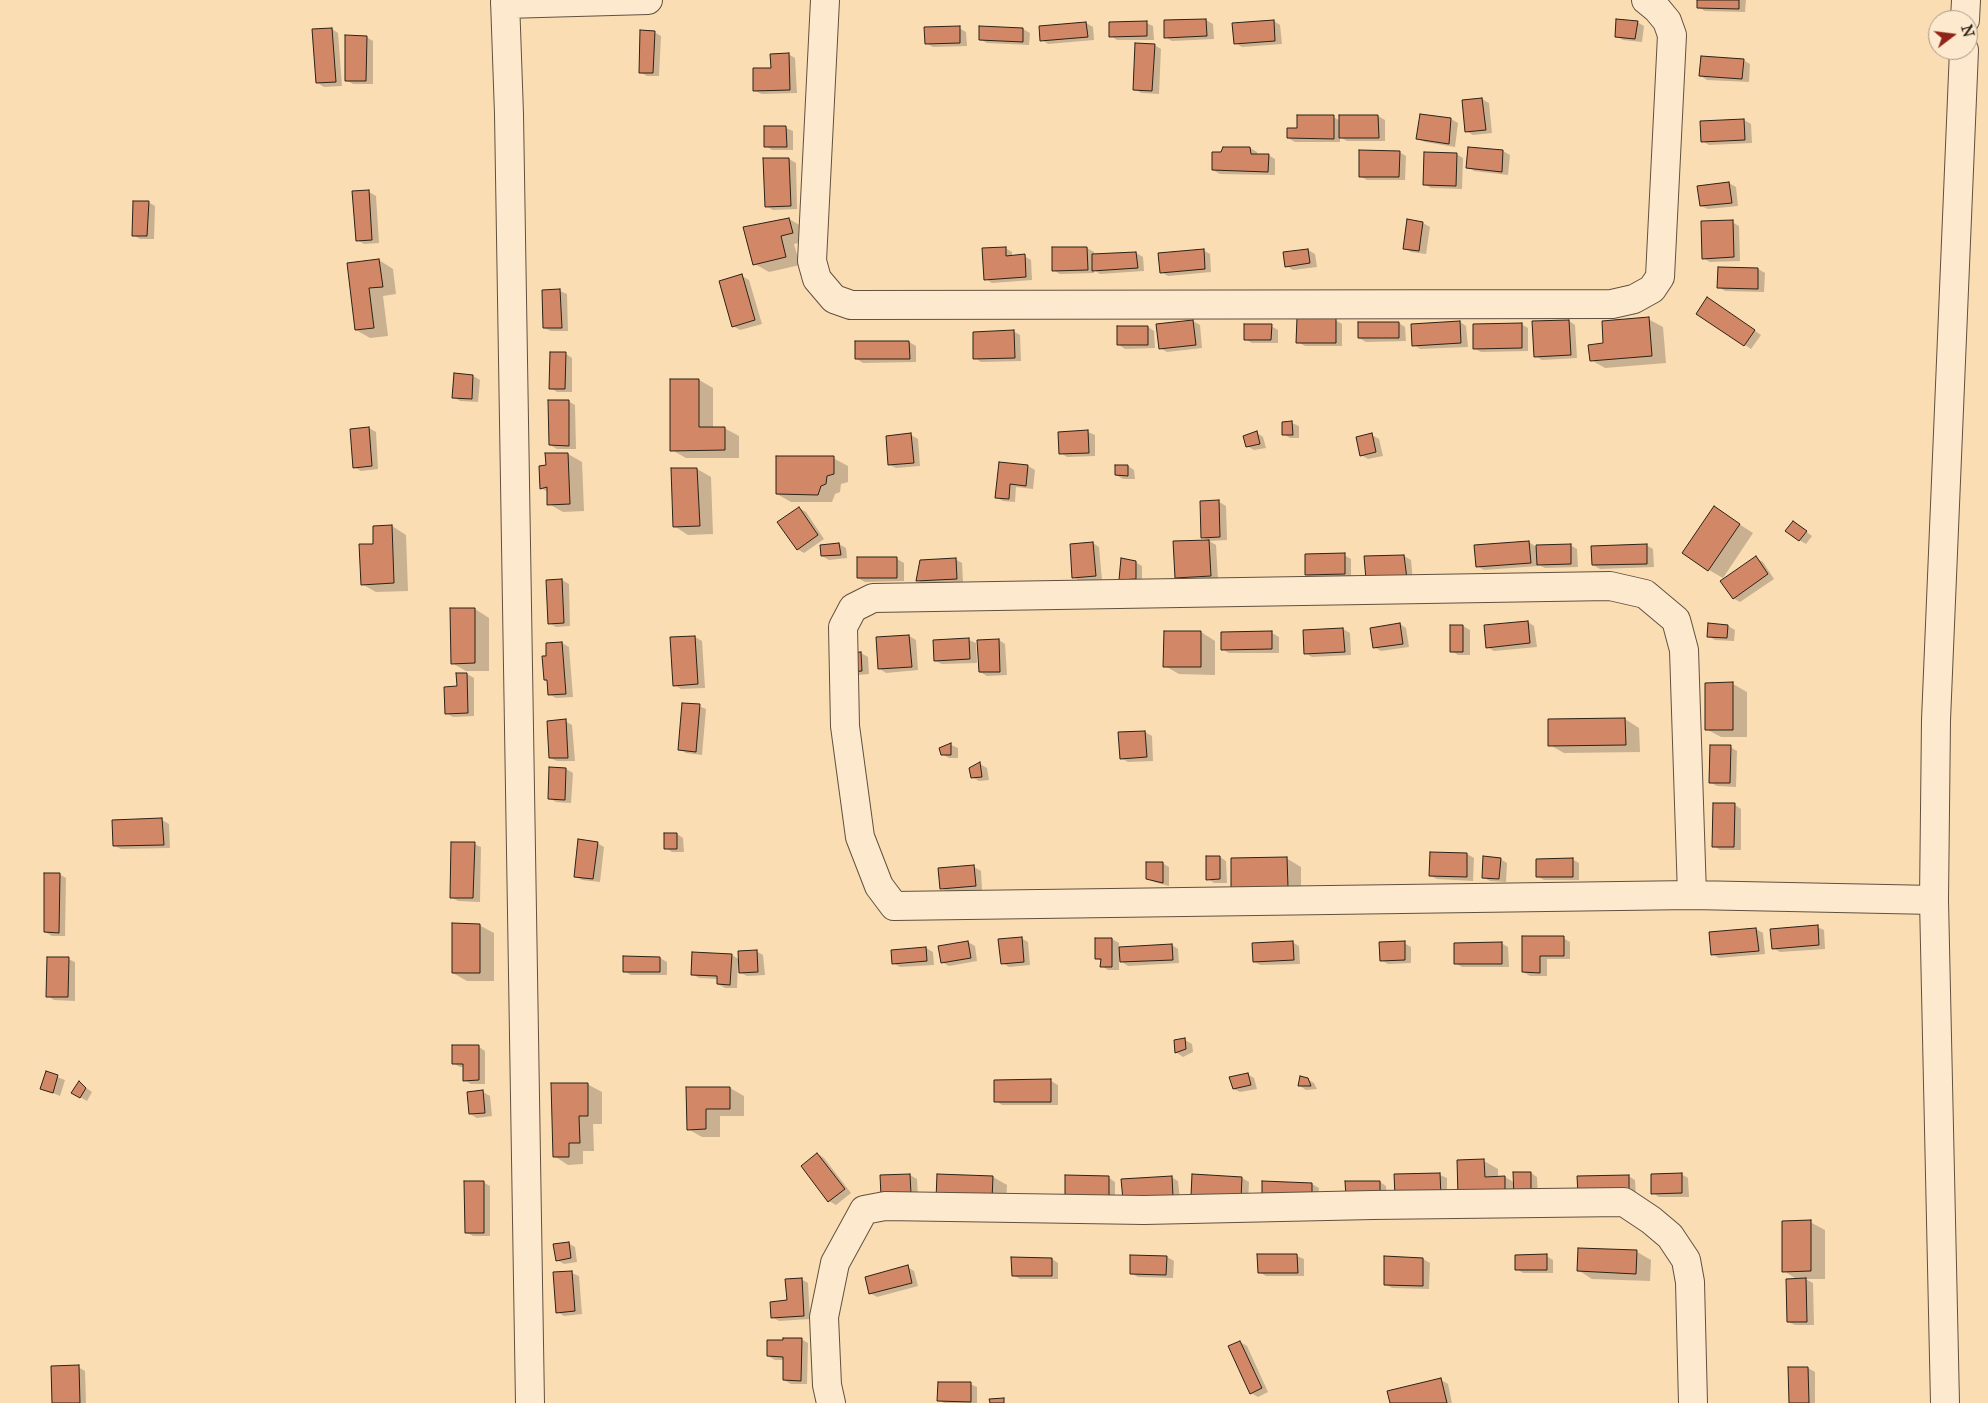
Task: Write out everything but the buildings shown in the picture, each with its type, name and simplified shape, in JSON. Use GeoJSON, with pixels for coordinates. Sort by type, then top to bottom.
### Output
{"type":"FeatureCollection","features":[{"type":"Feature","properties":{"kind":"street"},"geometry":{"type":"LineString","coordinates":[[530,1403],[509,124],[505,2],[648,0]]}},
{"type":"Feature","properties":{"kind":"street"},"geometry":{"type":"LineString","coordinates":[[825,0],[812,261],[817,279],[834,299],[851,305],[1612,304],[1634,299],[1652,289],[1660,276],[1672,35],[1667,21],[1646,0]]}},
{"type":"Feature","properties":{"kind":"street"},"geometry":{"type":"LineString","coordinates":[[1945,1403],[1934,900],[1936,720],[1964,60]]}},
{"type":"Feature","properties":{"kind":"street"},"geometry":{"type":"LineString","coordinates":[[1692,895],[1684,650],[1676,620],[1645,594],[1610,586],[873,598],[853,608],[843,627],[845,726],[860,837],[879,886],[894,906],[1692,895],[1934,900]]}},
{"type":"Feature","properties":{"kind":"street"},"geometry":{"type":"LineString","coordinates":[[831,1403],[827,1385],[824,1317],[835,1263],[864,1210],[885,1206],[1144,1210],[1624,1202],[1651,1220],[1670,1236],[1686,1260],[1690,1282],[1694,1403]]}}]}
